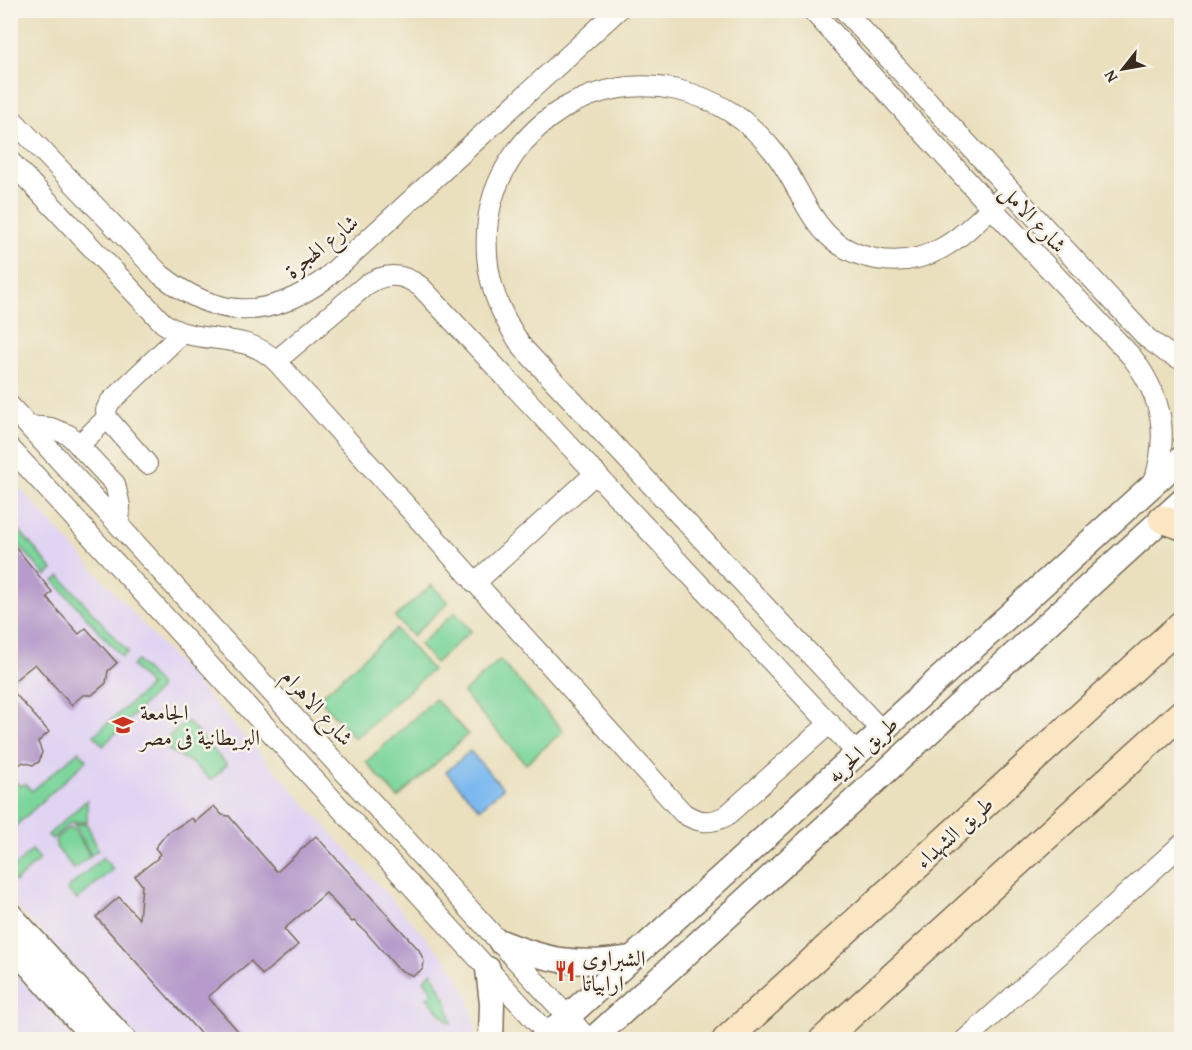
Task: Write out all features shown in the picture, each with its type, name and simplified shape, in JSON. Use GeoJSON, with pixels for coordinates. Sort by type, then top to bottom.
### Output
{"type":"FeatureCollection","features":[{"type":"Feature","properties":{"kind":"main road","name":"طريق الشهداء"},"geometry":{"type":"LineString","coordinates":[[726,1040],[1182,624]]}},
{"type":"Feature","properties":{"kind":"main road"},"geometry":{"type":"LineString","coordinates":[[823,1040],[1182,713]]}},
{"type":"Feature","properties":{"kind":"street","name":"شارع الهجرة"},"geometry":{"type":"LineString","coordinates":[[10,117],[161,275],[182,291],[205,302],[230,308],[255,309],[280,304],[304,294],[325,279],[618,10]]}},
{"type":"Feature","properties":{"kind":"street","name":"شارع الامل"},"geometry":{"type":"LineString","coordinates":[[812,10],[991,207],[1132,357],[1155,394],[1161,416],[1163,438],[1161,461],[1154,483]]}},
{"type":"Feature","properties":{"kind":"street","name":"شارع الامل"},"geometry":{"type":"LineString","coordinates":[[844,10],[1147,338],[1174,356]]}},
{"type":"Feature","properties":{"kind":"street"},"geometry":{"type":"LineString","coordinates":[[904,754],[523,348],[506,324],[494,297],[487,269],[485,240],[489,211],[498,183],[511,157],[537,128],[552,115],[577,100],[604,90],[632,86],[662,86],[690,92],[717,103],[738,116],[758,133],[774,152],[789,173],[812,218],[830,237],[851,250],[875,259],[900,261],[926,256],[949,246],[1010,189]]}},
{"type":"Feature","properties":{"kind":"street"},"geometry":{"type":"LineString","coordinates":[[10,161],[163,323],[181,334],[248,343],[276,361],[683,813],[704,822],[716,821],[726,816],[830,723]]}},
{"type":"Feature","properties":{"kind":"street"},"geometry":{"type":"LineString","coordinates":[[276,361],[376,278],[388,275],[412,280],[422,287],[857,753]]}},
{"type":"Feature","properties":{"kind":"street"},"geometry":{"type":"LineString","coordinates":[[147,464],[107,418],[106,410],[110,402],[181,334]]}},
{"type":"Feature","properties":{"kind":"street"},"geometry":{"type":"LineString","coordinates":[[1144,374],[1174,356]]}},
{"type":"Feature","properties":{"kind":"street","name":"شارع الاهرام"},"geometry":{"type":"LineString","coordinates":[[10,406],[591,1040]]}},
{"type":"Feature","properties":{"kind":"street"},"geometry":{"type":"LineString","coordinates":[[79,445],[107,418]]}},
{"type":"Feature","properties":{"kind":"street"},"geometry":{"type":"LineString","coordinates":[[29,426],[40,426],[62,432],[79,445],[115,484],[120,506],[119,525]]}},
{"type":"Feature","properties":{"kind":"street"},"geometry":{"type":"LineString","coordinates":[[10,448],[440,916],[547,1038]]}},
{"type":"Feature","properties":{"kind":"street","name":"طريق الحريه"},"geometry":{"type":"LineString","coordinates":[[547,1038],[631,958],[1182,458]]}},
{"type":"Feature","properties":{"kind":"street"},"geometry":{"type":"LineString","coordinates":[[475,584],[596,473]]}},
{"type":"Feature","properties":{"kind":"street","name":"طريق الحريه"},"geometry":{"type":"LineString","coordinates":[[591,1040],[1077,597],[1172,523],[1182,501]]}},
{"type":"Feature","properties":{"kind":"street"},"geometry":{"type":"LineString","coordinates":[[1055,573],[1077,597]]}},
{"type":"Feature","properties":{"kind":"street"},"geometry":{"type":"LineString","coordinates":[[965,1040],[1182,844]]}},
{"type":"Feature","properties":{"kind":"street"},"geometry":{"type":"LineString","coordinates":[[440,916],[459,897]]}},
{"type":"Feature","properties":{"kind":"street"},"geometry":{"type":"LineString","coordinates":[[10,915],[96,1040]]}},
{"type":"Feature","properties":{"kind":"street"},"geometry":{"type":"LineString","coordinates":[[457,935],[477,916]]}},
{"type":"Feature","properties":{"kind":"street"},"geometry":{"type":"LineString","coordinates":[[501,942],[532,955],[565,962],[599,963],[631,958]]}},
{"type":"Feature","properties":{"kind":"street"},"geometry":{"type":"LineString","coordinates":[[10,943],[55,978],[123,1040]]}},
{"type":"Feature","properties":{"kind":"street"},"geometry":{"type":"LineString","coordinates":[[488,969],[492,1004],[491,1040]]}},
{"type":"Feature","properties":{"kind":"shaded area","name":"الجامعة البريطانية فى مصر"},"geometry":{"type":"Polygon","coordinates":[[[10,477],[449,963],[464,987],[469,1001],[474,1019],[475,1039],[138,1039],[43,933],[11,902],[10,477]]]}},
{"type":"Feature","properties":{"kind":"shaded area"},"geometry":{"type":"Polygon","coordinates":[[[11,967],[55,1016],[75,1039],[11,1039],[11,967]]]}},
{"type":"Feature","properties":{"kind":"green space"},"geometry":{"type":"Polygon","coordinates":[[[11,521],[53,570],[46,576],[11,536],[11,521]]]}},
{"type":"Feature","properties":{"kind":"green space"},"geometry":{"type":"Polygon","coordinates":[[[60,576],[128,652],[122,657],[54,581],[60,576]]]}},
{"type":"Feature","properties":{"kind":"green space"},"geometry":{"type":"Polygon","coordinates":[[[432,585],[448,603],[412,636],[395,617],[432,585]]]}},
{"type":"Feature","properties":{"kind":"green space"},"geometry":{"type":"Polygon","coordinates":[[[455,612],[471,631],[435,663],[419,645],[455,612]]]}},
{"type":"Feature","properties":{"kind":"green space"},"geometry":{"type":"Polygon","coordinates":[[[396,629],[432,670],[355,739],[319,698],[396,629]]]}},
{"type":"Feature","properties":{"kind":"green space"},"geometry":{"type":"Polygon","coordinates":[[[500,660],[563,731],[526,764],[463,693],[500,660]]]}},
{"type":"Feature","properties":{"kind":"green space"},"geometry":{"type":"Polygon","coordinates":[[[137,661],[159,684],[159,689],[103,746],[94,735],[150,686],[132,666],[137,661]]]}},
{"type":"Feature","properties":{"kind":"green space"},"geometry":{"type":"Polygon","coordinates":[[[435,699],[468,734],[398,798],[366,762],[435,699]]]}},
{"type":"Feature","properties":{"kind":"green space"},"geometry":{"type":"Polygon","coordinates":[[[187,721],[227,765],[211,780],[189,761],[168,750],[169,736],[187,721]]]}},
{"type":"Feature","properties":{"kind":"green space"},"geometry":{"type":"Polygon","coordinates":[[[79,751],[87,760],[11,830],[11,777],[20,786],[25,784],[32,791],[79,751]]]}},
{"type":"Feature","properties":{"kind":"green space"},"geometry":{"type":"Polygon","coordinates":[[[87,800],[87,822],[71,822],[52,839],[48,835],[87,800]]]}},
{"type":"Feature","properties":{"kind":"green space"},"geometry":{"type":"Polygon","coordinates":[[[74,824],[87,824],[98,850],[91,855],[74,824]]]}},
{"type":"Feature","properties":{"kind":"green space"},"geometry":{"type":"Polygon","coordinates":[[[70,827],[74,829],[90,856],[74,869],[56,847],[55,842],[57,837],[70,827]]]}},
{"type":"Feature","properties":{"kind":"green space"},"geometry":{"type":"Polygon","coordinates":[[[32,850],[40,859],[15,882],[11,876],[11,870],[32,850]]]}},
{"type":"Feature","properties":{"kind":"green space"},"geometry":{"type":"Polygon","coordinates":[[[103,857],[113,869],[77,900],[67,889],[103,857]]]}},
{"type":"Feature","properties":{"kind":"green space"},"geometry":{"type":"Polygon","coordinates":[[[432,972],[446,1000],[452,1022],[449,1023],[427,998],[433,992],[424,980],[432,972]]]}},
{"type":"Feature","properties":{"kind":"water"},"geometry":{"type":"Polygon","coordinates":[[[470,751],[503,788],[480,809],[446,772],[470,751]]]}},
{"type":"Feature","properties":{"kind":"building"},"geometry":{"type":"Polygon","coordinates":[[[10,540],[52,592],[47,597],[58,611],[79,634],[86,628],[117,663],[108,671],[106,683],[92,695],[83,695],[71,705],[35,664],[10,684],[10,540]]]}},
{"type":"Feature","properties":{"kind":"building"},"geometry":{"type":"Polygon","coordinates":[[[10,688],[49,732],[38,742],[42,752],[39,762],[33,765],[23,762],[10,772],[10,688]]]}},
{"type":"Feature","properties":{"kind":"building"},"geometry":{"type":"Polygon","coordinates":[[[214,806],[222,815],[229,816],[276,871],[316,836],[419,950],[424,961],[423,969],[413,976],[398,969],[365,931],[354,921],[352,922],[326,893],[284,929],[298,945],[262,975],[251,961],[208,997],[246,1040],[206,1040],[96,917],[119,897],[139,919],[142,885],[135,876],[158,858],[160,854],[155,848],[167,833],[192,818],[195,822],[214,806]]]}},
{"type":"Feature","properties":{"kind":"place","name":"الجامعة البريطانية فى مصر"},"geometry":{"type":"Point","coordinates":[123,725]}},
{"type":"Feature","properties":{"kind":"place","name":"الشبراوى ارابياتا"},"geometry":{"type":"Point","coordinates":[565,971]}}]}
